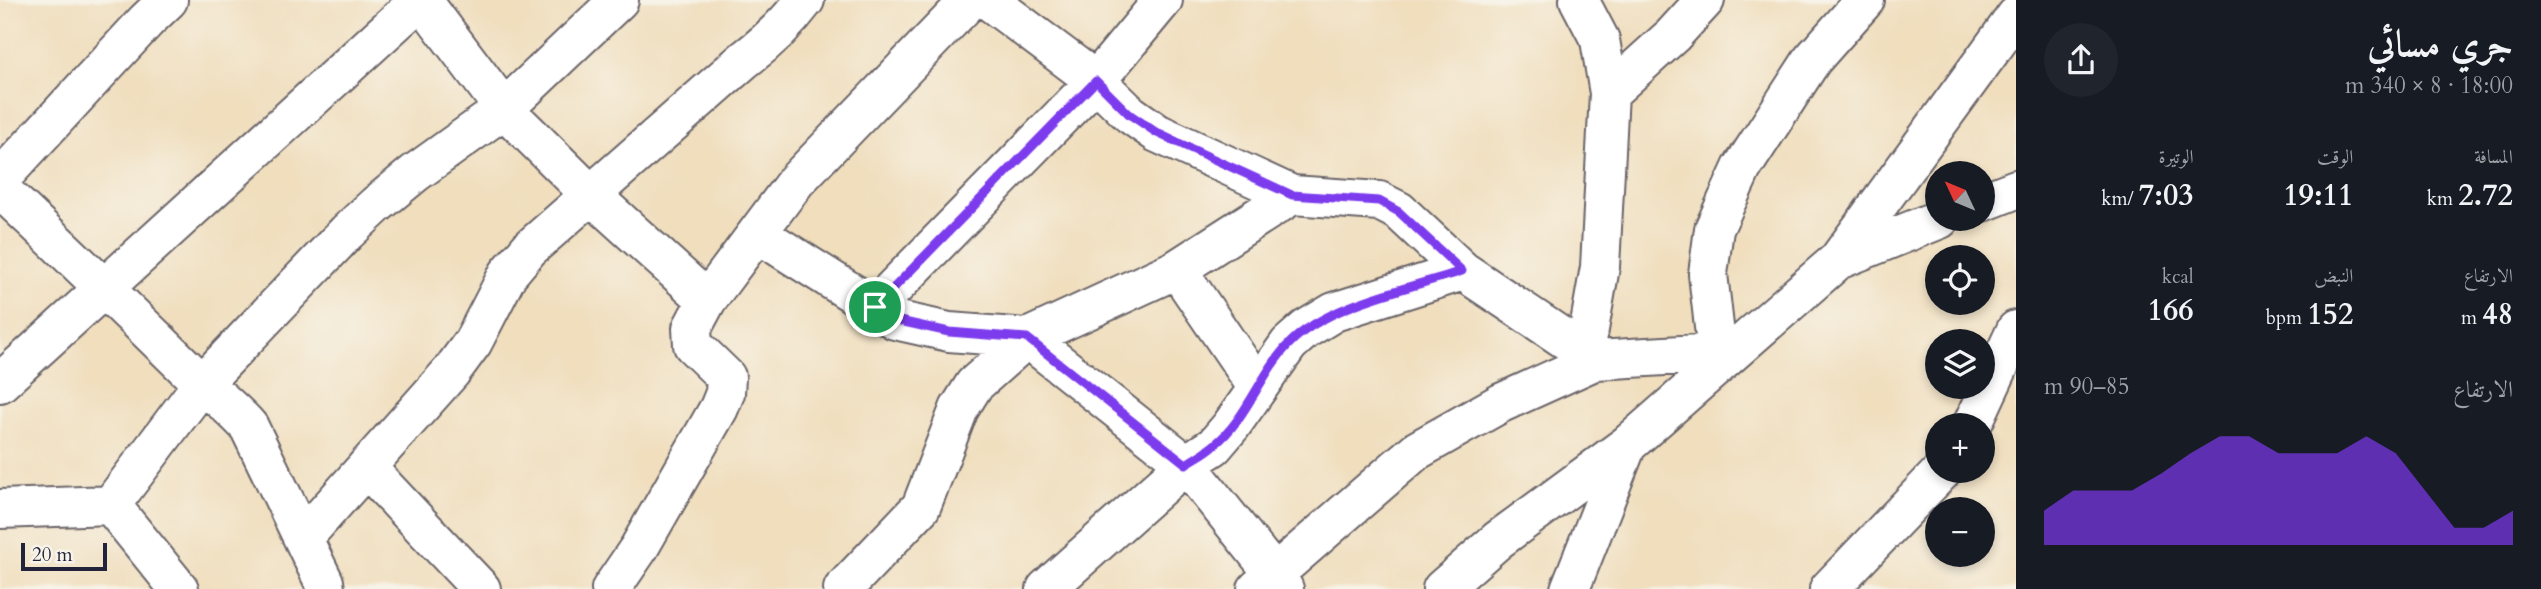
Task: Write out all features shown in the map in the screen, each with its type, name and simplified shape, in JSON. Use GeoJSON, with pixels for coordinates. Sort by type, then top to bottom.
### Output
{"type":"FeatureCollection","features":[{"type":"Feature","properties":{"kind":"street"},"geometry":{"type":"LineString","coordinates":[[0,179],[168,0]]}},
{"type":"Feature","properties":{"kind":"street"},"geometry":{"type":"LineString","coordinates":[[0,383],[421,0],[504,108],[590,194],[707,299]]}},
{"type":"Feature","properties":{"kind":"street"},"geometry":{"type":"LineString","coordinates":[[111,505],[202,384],[376,205],[504,108],[619,0]]}},
{"type":"Feature","properties":{"kind":"street"},"geometry":{"type":"LineString","coordinates":[[303,538],[451,372],[473,342],[509,274],[529,249],[744,60],[771,40],[805,0]]}},
{"type":"Feature","properties":{"kind":"street"},"geometry":{"type":"LineString","coordinates":[[611,589],[639,548],[725,393],[726,377],[693,345],[692,328],[707,299],[796,181],[970,0]]}},
{"type":"Feature","properties":{"kind":"street"},"geometry":{"type":"LineString","coordinates":[[988,0],[1096,81],[1129,114],[1157,133],[1292,195],[1379,201],[1399,212],[1462,271],[1590,356]]}},
{"type":"Feature","properties":{"kind":"street"},"geometry":{"type":"LineString","coordinates":[[875,307],[1096,81],[1163,0]]}},
{"type":"Feature","properties":{"kind":"street"},"geometry":{"type":"LineString","coordinates":[[1579,0],[1600,40],[1609,93],[1600,267],[1590,356]]}},
{"type":"Feature","properties":{"kind":"street"},"geometry":{"type":"LineString","coordinates":[[1609,93],[1674,35],[1705,0]]}},
{"type":"Feature","properties":{"kind":"street"},"geometry":{"type":"LineString","coordinates":[[1725,352],[1708,274],[1714,229],[1742,168],[1812,60],[1866,0]]}},
{"type":"Feature","properties":{"kind":"street"},"geometry":{"type":"LineString","coordinates":[[1442,589],[1498,540],[1627,445],[1725,352],[1838,260],[2016,16]]}},
{"type":"Feature","properties":{"kind":"street"},"geometry":{"type":"LineString","coordinates":[[0,189],[248,426],[325,589]]}},
{"type":"Feature","properties":{"kind":"street"},"geometry":{"type":"LineString","coordinates":[[1995,197],[2016,189]]}},
{"type":"Feature","properties":{"kind":"street"},"geometry":{"type":"LineString","coordinates":[[844,589],[921,507],[959,409],[974,385],[1027,338],[1177,269],[1292,195]]}},
{"type":"Feature","properties":{"kind":"street"},"geometry":{"type":"LineString","coordinates":[[1838,260],[1925,225]]}},
{"type":"Feature","properties":{"kind":"street"},"geometry":{"type":"LineString","coordinates":[[757,233],[895,320],[949,332],[1027,338],[1186,464],[1272,584],[1416,452],[1590,356],[1725,352]]}},
{"type":"Feature","properties":{"kind":"street"},"geometry":{"type":"LineString","coordinates":[[1177,269],[1258,388]]}},
{"type":"Feature","properties":{"kind":"street"},"geometry":{"type":"LineString","coordinates":[[1046,589],[1186,464],[1214,446],[1289,344],[1335,312],[1462,271]]}},
{"type":"Feature","properties":{"kind":"street"},"geometry":{"type":"LineString","coordinates":[[1978,413],[2016,330]]}},
{"type":"Feature","properties":{"kind":"street"},"geometry":{"type":"LineString","coordinates":[[1570,589],[1627,445]]}},
{"type":"Feature","properties":{"kind":"street"},"geometry":{"type":"LineString","coordinates":[[366,467],[481,589]]}},
{"type":"Feature","properties":{"kind":"street"},"geometry":{"type":"LineString","coordinates":[[1829,589],[1931,483]]}},
{"type":"Feature","properties":{"kind":"street"},"geometry":{"type":"LineString","coordinates":[[0,509],[111,505]]}},
{"type":"Feature","properties":{"kind":"street"},"geometry":{"type":"LineString","coordinates":[[111,505],[179,589]]}},
{"type":"Feature","properties":{"kind":"route"},"geometry":{"type":"LineString","coordinates":[[1096,81],[1129,114],[1157,133],[1292,195],[1379,201],[1399,212],[1462,271],[1335,312],[1306,330],[1289,344],[1214,446],[1186,464],[1027,338],[949,332],[895,320],[875,307],[1096,81]]}}]}
